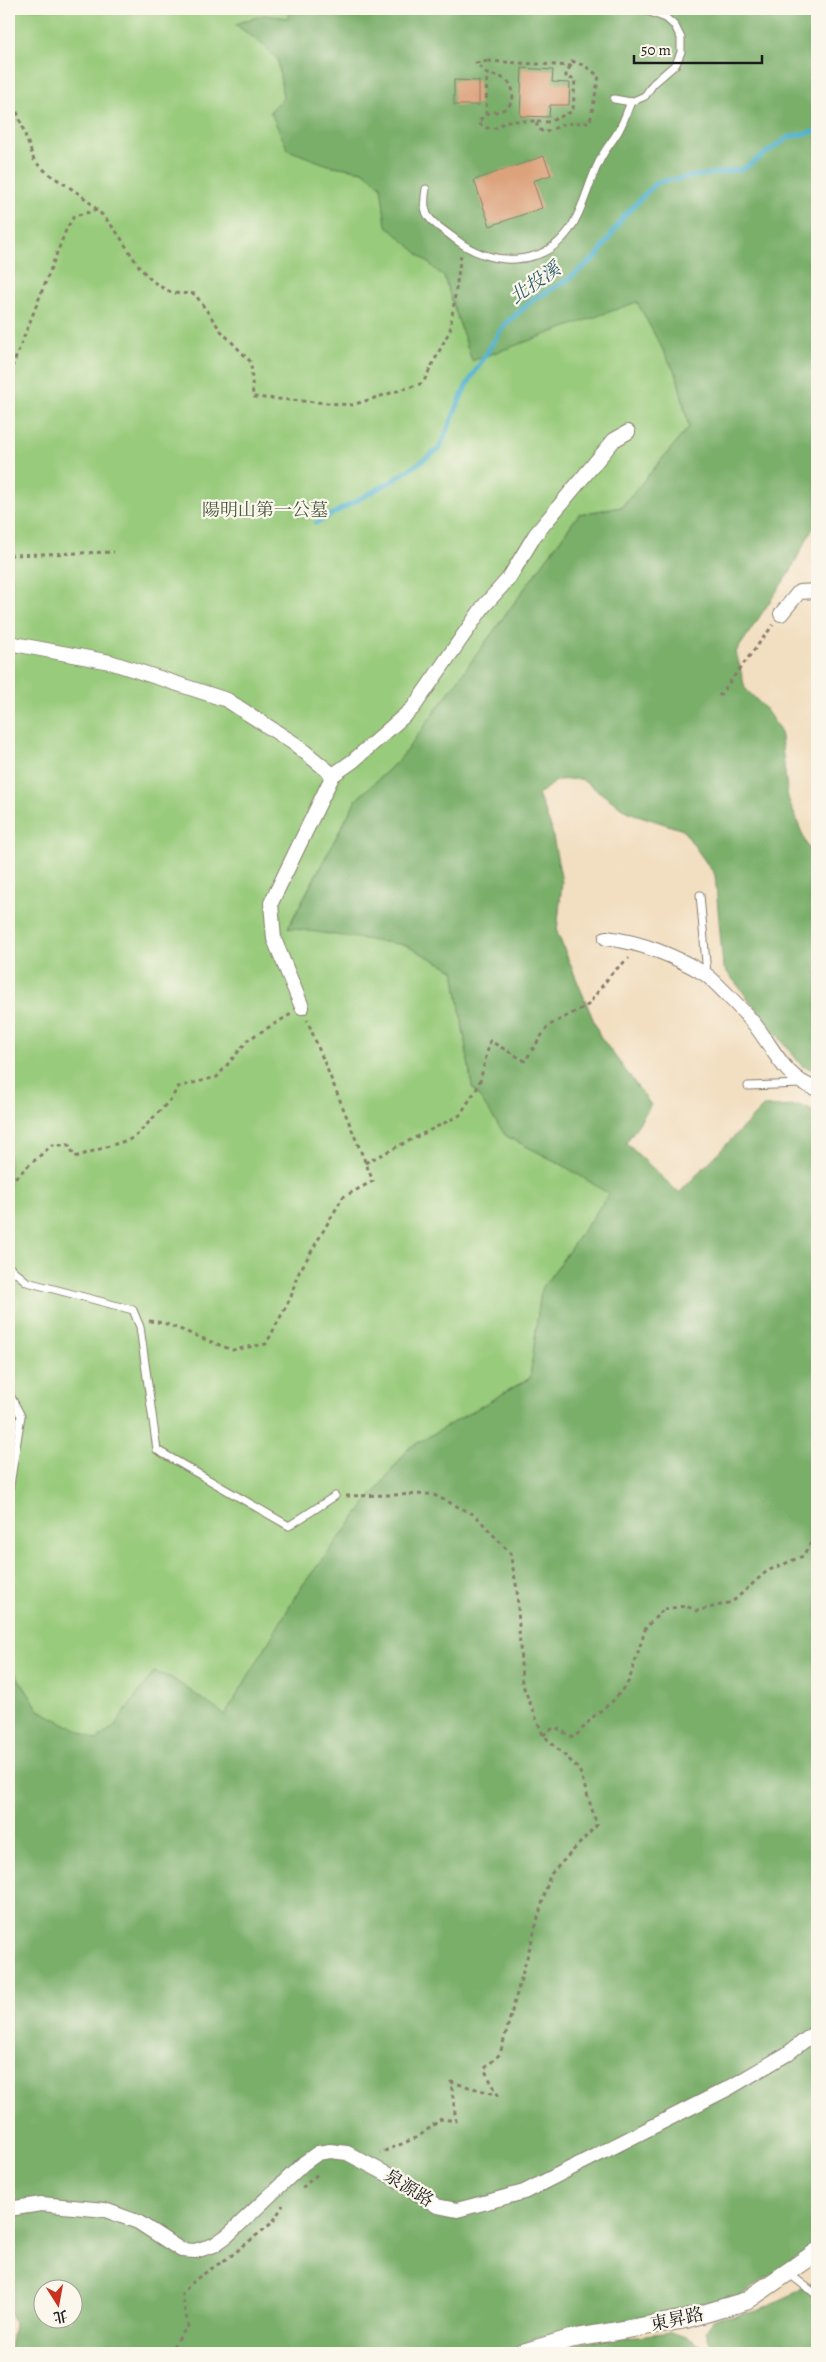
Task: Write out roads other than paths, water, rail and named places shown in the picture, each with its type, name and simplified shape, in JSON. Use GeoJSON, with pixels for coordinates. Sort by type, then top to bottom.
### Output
{"type":"FeatureCollection","features":[{"type":"Feature","properties":{"kind":"street"},"geometry":{"type":"LineString","coordinates":[[302,1007],[274,939],[271,903],[333,775],[354,761],[413,708],[483,608],[509,578],[535,535],[614,440],[628,432]]}},
{"type":"Feature","properties":{"kind":"street"},"geometry":{"type":"LineString","coordinates":[[781,614],[799,592],[817,591]]}},
{"type":"Feature","properties":{"kind":"street"},"geometry":{"type":"LineString","coordinates":[[9,643],[110,662],[227,700],[295,744],[333,775]]}},
{"type":"Feature","properties":{"kind":"street"},"geometry":{"type":"LineString","coordinates":[[606,938],[634,942],[707,974],[752,1021],[777,1058],[801,1084],[817,1089]]}},
{"type":"Feature","properties":{"kind":"street","name":"泉源路"},"geometry":{"type":"LineString","coordinates":[[9,2209],[41,2204],[105,2210],[138,2222],[181,2250],[195,2251],[214,2245],[228,2235],[304,2162],[318,2153],[340,2152],[363,2160],[437,2206],[457,2210],[524,2192],[729,2088],[787,2054],[817,2031]]}},
{"type":"Feature","properties":{"kind":"street"},"geometry":{"type":"LineString","coordinates":[[788,2273],[817,2252]]}},
{"type":"Feature","properties":{"kind":"street","name":"東昇路"},"geometry":{"type":"LineString","coordinates":[[523,2353],[570,2339],[686,2319],[703,2314],[746,2300],[788,2273]]}},
{"type":"Feature","properties":{"kind":"lane"},"geometry":{"type":"LineString","coordinates":[[614,99],[632,102],[646,96],[653,84],[676,64],[681,52],[681,38],[675,26],[666,18],[642,9]]}},
{"type":"Feature","properties":{"kind":"lane"},"geometry":{"type":"LineString","coordinates":[[426,189],[423,204],[431,222],[462,245],[484,255],[511,260],[536,257],[558,243],[570,228],[586,199],[598,163],[619,130],[632,102]]}},
{"type":"Feature","properties":{"kind":"lane"},"geometry":{"type":"LineString","coordinates":[[700,895],[707,974]]}},
{"type":"Feature","properties":{"kind":"lane"},"geometry":{"type":"LineString","coordinates":[[748,1086],[801,1084]]}},
{"type":"Feature","properties":{"kind":"lane"},"geometry":{"type":"LineString","coordinates":[[9,1267],[27,1282],[133,1310],[140,1327],[157,1450],[288,1526],[335,1496]]}},
{"type":"Feature","properties":{"kind":"lane"},"geometry":{"type":"LineString","coordinates":[[9,1393],[22,1416],[9,1491]]}},
{"type":"Feature","properties":{"kind":"lane"},"geometry":{"type":"LineString","coordinates":[[788,2273],[817,2295]]}},
{"type":"Feature","properties":{"kind":"waterway","name":"北投溪"},"geometry":{"type":"LineString","coordinates":[[316,523],[394,480],[439,449],[465,388],[504,325],[534,299],[566,281],[597,256],[623,217],[657,182],[743,169],[789,137],[817,131]]}},
{"type":"Feature","properties":{"kind":"park label","name":"陽明山第一公墓"},"geometry":{"type":"Point","coordinates":[265,510]}}]}
